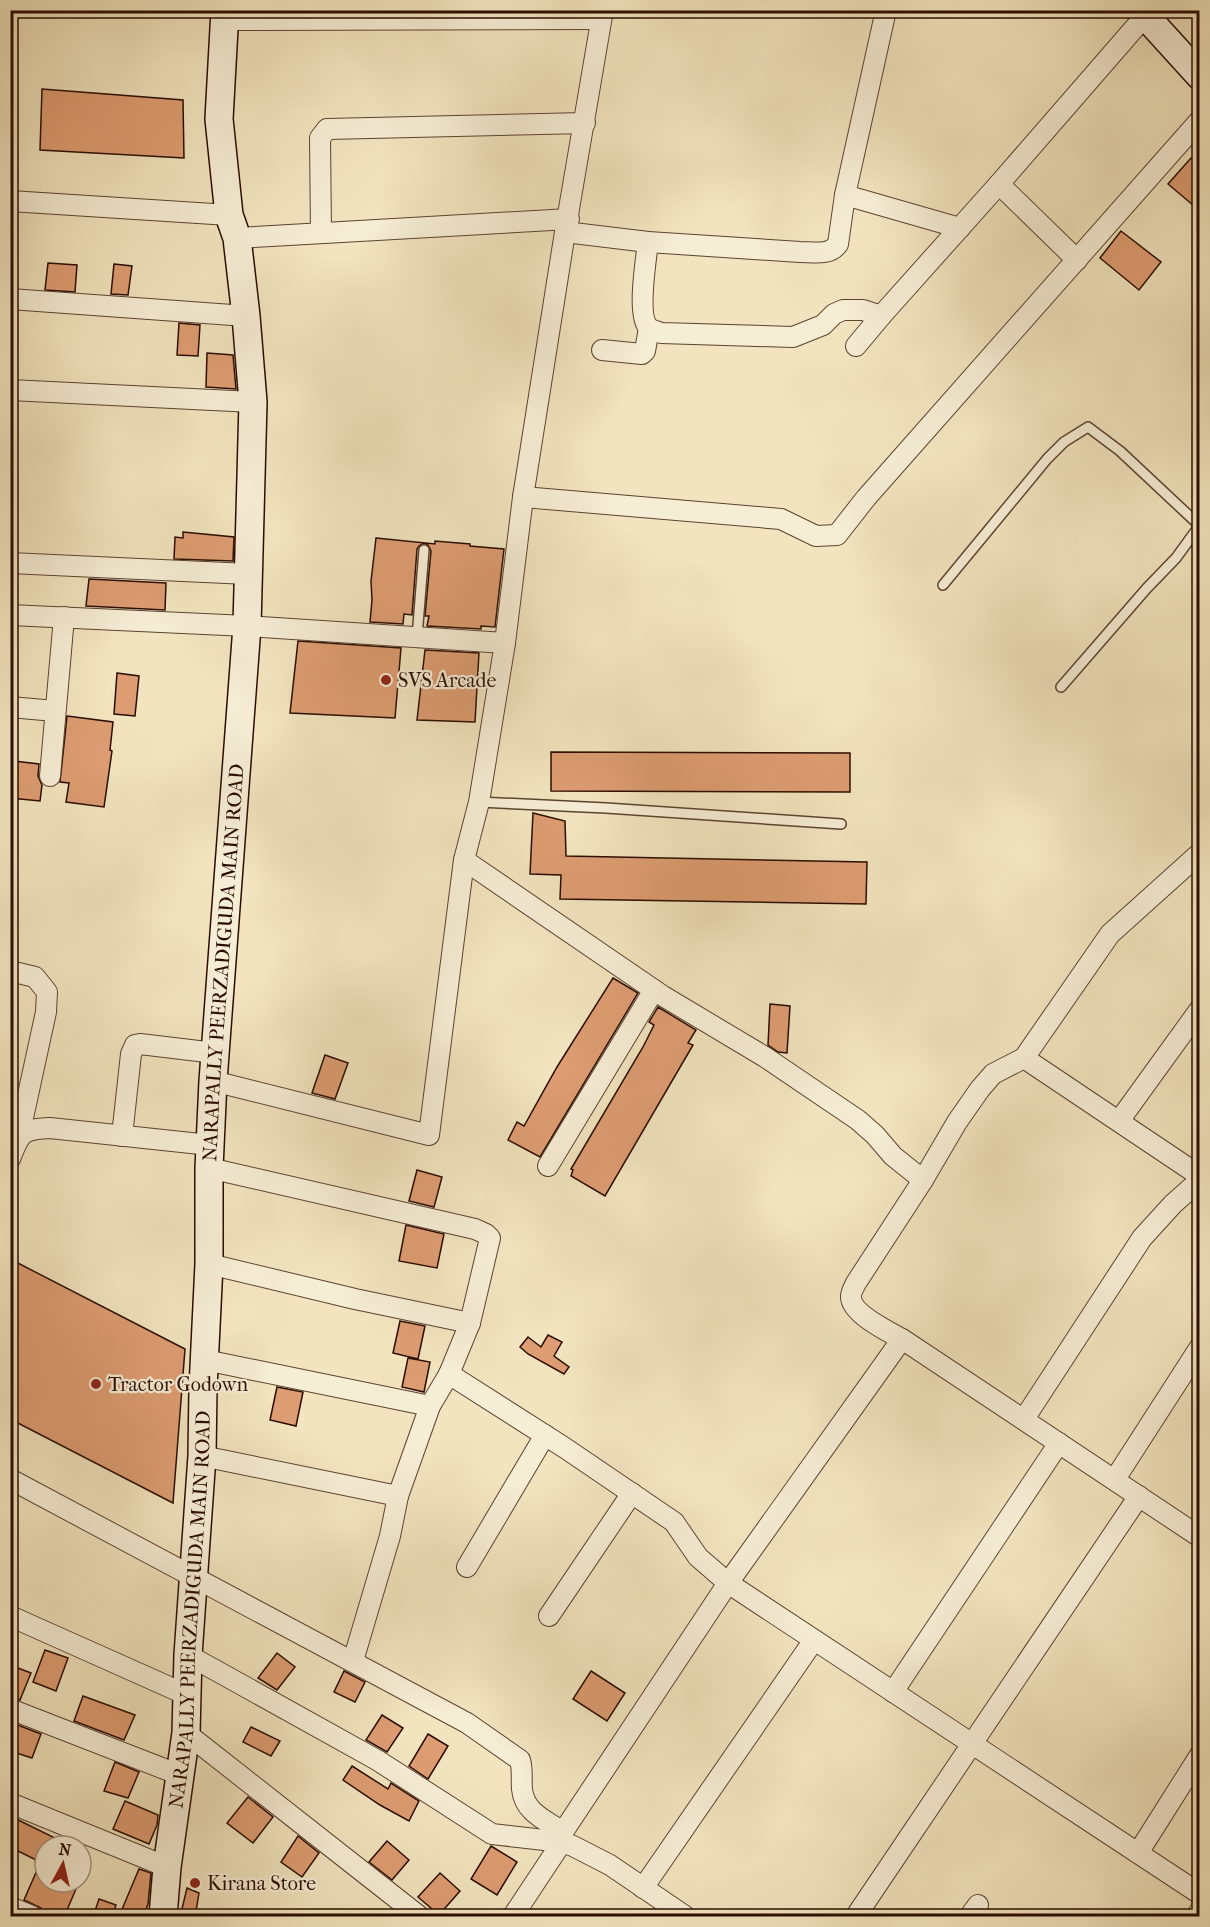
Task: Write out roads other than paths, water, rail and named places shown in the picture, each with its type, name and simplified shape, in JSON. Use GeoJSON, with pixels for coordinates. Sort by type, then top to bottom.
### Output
{"type":"FeatureCollection","features":[{"type":"Feature","properties":{"kind":"street"},"geometry":{"type":"LineString","coordinates":[[10,201],[233,226],[321,233],[567,226],[648,243],[825,252],[834,250],[838,244],[845,195],[886,10]]}},
{"type":"Feature","properties":{"kind":"street"},"geometry":{"type":"LineString","coordinates":[[856,346],[999,184],[1143,13],[1200,76]]}},
{"type":"Feature","properties":{"kind":"street"},"geometry":{"type":"LineString","coordinates":[[213,1081],[429,1135],[465,860],[479,802],[505,643],[523,497],[602,15],[225,15]]}},
{"type":"Feature","properties":{"kind":"street","name":"NARAPALLY PEERZADIGUDA MAIN ROAD"},"geometry":{"type":"LineString","coordinates":[[163,1917],[166,1867],[186,1733],[188,1655],[202,1456],[213,1081],[247,626],[253,402],[246,316],[219,119],[225,15]]}},
{"type":"Feature","properties":{"kind":"street"},"geometry":{"type":"LineString","coordinates":[[523,497],[781,519],[816,536],[837,535],[866,498],[1200,120]]}},
{"type":"Feature","properties":{"kind":"street"},"geometry":{"type":"LineString","coordinates":[[321,233],[320,138],[327,129],[585,123]]}},
{"type":"Feature","properties":{"kind":"street"},"geometry":{"type":"LineString","coordinates":[[999,184],[1077,260]]}},
{"type":"Feature","properties":{"kind":"street"},"geometry":{"type":"LineString","coordinates":[[845,195],[960,228]]}},
{"type":"Feature","properties":{"kind":"street"},"geometry":{"type":"LineString","coordinates":[[602,350],[644,353],[649,328],[643,307],[648,243]]}},
{"type":"Feature","properties":{"kind":"street"},"geometry":{"type":"LineString","coordinates":[[10,299],[246,316]]}},
{"type":"Feature","properties":{"kind":"street"},"geometry":{"type":"LineString","coordinates":[[649,328],[661,333],[793,337],[823,325],[834,314],[843,310],[863,310],[881,316]]}},
{"type":"Feature","properties":{"kind":"street"},"geometry":{"type":"LineString","coordinates":[[10,390],[253,402]]}},
{"type":"Feature","properties":{"kind":"street"},"geometry":{"type":"LineString","coordinates":[[10,563],[248,574]]}},
{"type":"Feature","properties":{"kind":"street"},"geometry":{"type":"LineString","coordinates":[[10,615],[247,626],[505,643]]}},
{"type":"Feature","properties":{"kind":"street"},"geometry":{"type":"LineString","coordinates":[[50,776],[64,617]]}},
{"type":"Feature","properties":{"kind":"street"},"geometry":{"type":"LineString","coordinates":[[10,707],[55,711]]}},
{"type":"Feature","properties":{"kind":"street"},"geometry":{"type":"LineString","coordinates":[[1200,853],[1110,934],[1024,1058],[993,1074],[980,1089],[856,1282],[851,1295],[852,1304],[864,1316],[1024,1419],[1200,1537]]}},
{"type":"Feature","properties":{"kind":"street"},"geometry":{"type":"LineString","coordinates":[[465,860],[654,990],[765,1057],[858,1120],[875,1135],[892,1156],[923,1180]]}},
{"type":"Feature","properties":{"kind":"street"},"geometry":{"type":"LineString","coordinates":[[10,971],[35,977],[47,992],[46,1011],[19,1136],[10,1159]]}},
{"type":"Feature","properties":{"kind":"street"},"geometry":{"type":"LineString","coordinates":[[548,1166],[654,990]]}},
{"type":"Feature","properties":{"kind":"street"},"geometry":{"type":"LineString","coordinates":[[1119,1121],[1200,1009]]}},
{"type":"Feature","properties":{"kind":"street"},"geometry":{"type":"LineString","coordinates":[[122,1136],[131,1054],[135,1045],[215,1053]]}},
{"type":"Feature","properties":{"kind":"street"},"geometry":{"type":"LineString","coordinates":[[1024,1058],[1200,1178],[1142,1239],[1024,1419]]}},
{"type":"Feature","properties":{"kind":"street"},"geometry":{"type":"LineString","coordinates":[[19,1136],[32,1128],[122,1136],[209,1156],[475,1229],[490,1238],[470,1323],[449,1374],[430,1406],[398,1496],[390,1536],[353,1661]]}},
{"type":"Feature","properties":{"kind":"street"},"geometry":{"type":"LineString","coordinates":[[209,1264],[355,1299],[470,1323]]}},
{"type":"Feature","properties":{"kind":"street"},"geometry":{"type":"LineString","coordinates":[[513,1917],[562,1837],[728,1583],[902,1339]]}},
{"type":"Feature","properties":{"kind":"street"},"geometry":{"type":"LineString","coordinates":[[1115,1479],[1200,1347]]}},
{"type":"Feature","properties":{"kind":"street"},"geometry":{"type":"LineString","coordinates":[[205,1360],[430,1406]]}},
{"type":"Feature","properties":{"kind":"street"},"geometry":{"type":"LineString","coordinates":[[449,1374],[674,1522],[698,1557],[728,1583],[1200,1894]]}},
{"type":"Feature","properties":{"kind":"street"},"geometry":{"type":"LineString","coordinates":[[467,1568],[545,1435]]}},
{"type":"Feature","properties":{"kind":"street"},"geometry":{"type":"LineString","coordinates":[[894,1692],[1059,1443]]}},
{"type":"Feature","properties":{"kind":"street"},"geometry":{"type":"LineString","coordinates":[[202,1456],[398,1496]]}},
{"type":"Feature","properties":{"kind":"street"},"geometry":{"type":"LineString","coordinates":[[10,1479],[467,1723],[520,1760],[523,1770],[523,1800],[531,1811],[573,1846],[610,1865],[686,1917]]}},
{"type":"Feature","properties":{"kind":"street"},"geometry":{"type":"LineString","coordinates":[[549,1616],[632,1493]]}},
{"type":"Feature","properties":{"kind":"street"},"geometry":{"type":"LineString","coordinates":[[856,1917],[1139,1496]]}},
{"type":"Feature","properties":{"kind":"street"},"geometry":{"type":"LineString","coordinates":[[10,1616],[187,1695]]}},
{"type":"Feature","properties":{"kind":"street"},"geometry":{"type":"LineString","coordinates":[[643,1888],[814,1640]]}},
{"type":"Feature","properties":{"kind":"street"},"geometry":{"type":"LineString","coordinates":[[188,1655],[377,1760],[492,1834],[562,1837]]}},
{"type":"Feature","properties":{"kind":"street"},"geometry":{"type":"LineString","coordinates":[[10,1710],[180,1775]]}},
{"type":"Feature","properties":{"kind":"street"},"geometry":{"type":"LineString","coordinates":[[186,1733],[419,1917]]}},
{"type":"Feature","properties":{"kind":"street"},"geometry":{"type":"LineString","coordinates":[[1137,1853],[1200,1755]]}},
{"type":"Feature","properties":{"kind":"street"},"geometry":{"type":"LineString","coordinates":[[10,1803],[166,1867]]}},
{"type":"Feature","properties":{"kind":"street"},"geometry":{"type":"LineString","coordinates":[[10,1907],[32,1917]]}},
{"type":"Feature","properties":{"kind":"street"},"geometry":{"type":"LineString","coordinates":[[1196,1917],[1200,1911]]}},
{"type":"Feature","properties":{"kind":"lane"},"geometry":{"type":"LineString","coordinates":[[943,585],[1047,459],[1064,442],[1088,427],[1120,451],[1199,525],[1176,558],[1061,687]]}},
{"type":"Feature","properties":{"kind":"lane"},"geometry":{"type":"LineString","coordinates":[[417,637],[424,550]]}},
{"type":"Feature","properties":{"kind":"lane"},"geometry":{"type":"LineString","coordinates":[[479,802],[841,824]]}},
{"type":"Feature","properties":{"kind":"place","name":"SVS Arcade"},"geometry":{"type":"Point","coordinates":[386,680]}},
{"type":"Feature","properties":{"kind":"place","name":"Tractor Godown"},"geometry":{"type":"Point","coordinates":[96,1384]}},
{"type":"Feature","properties":{"kind":"place","name":"Kirana Store"},"geometry":{"type":"Point","coordinates":[195,1883]}}]}
